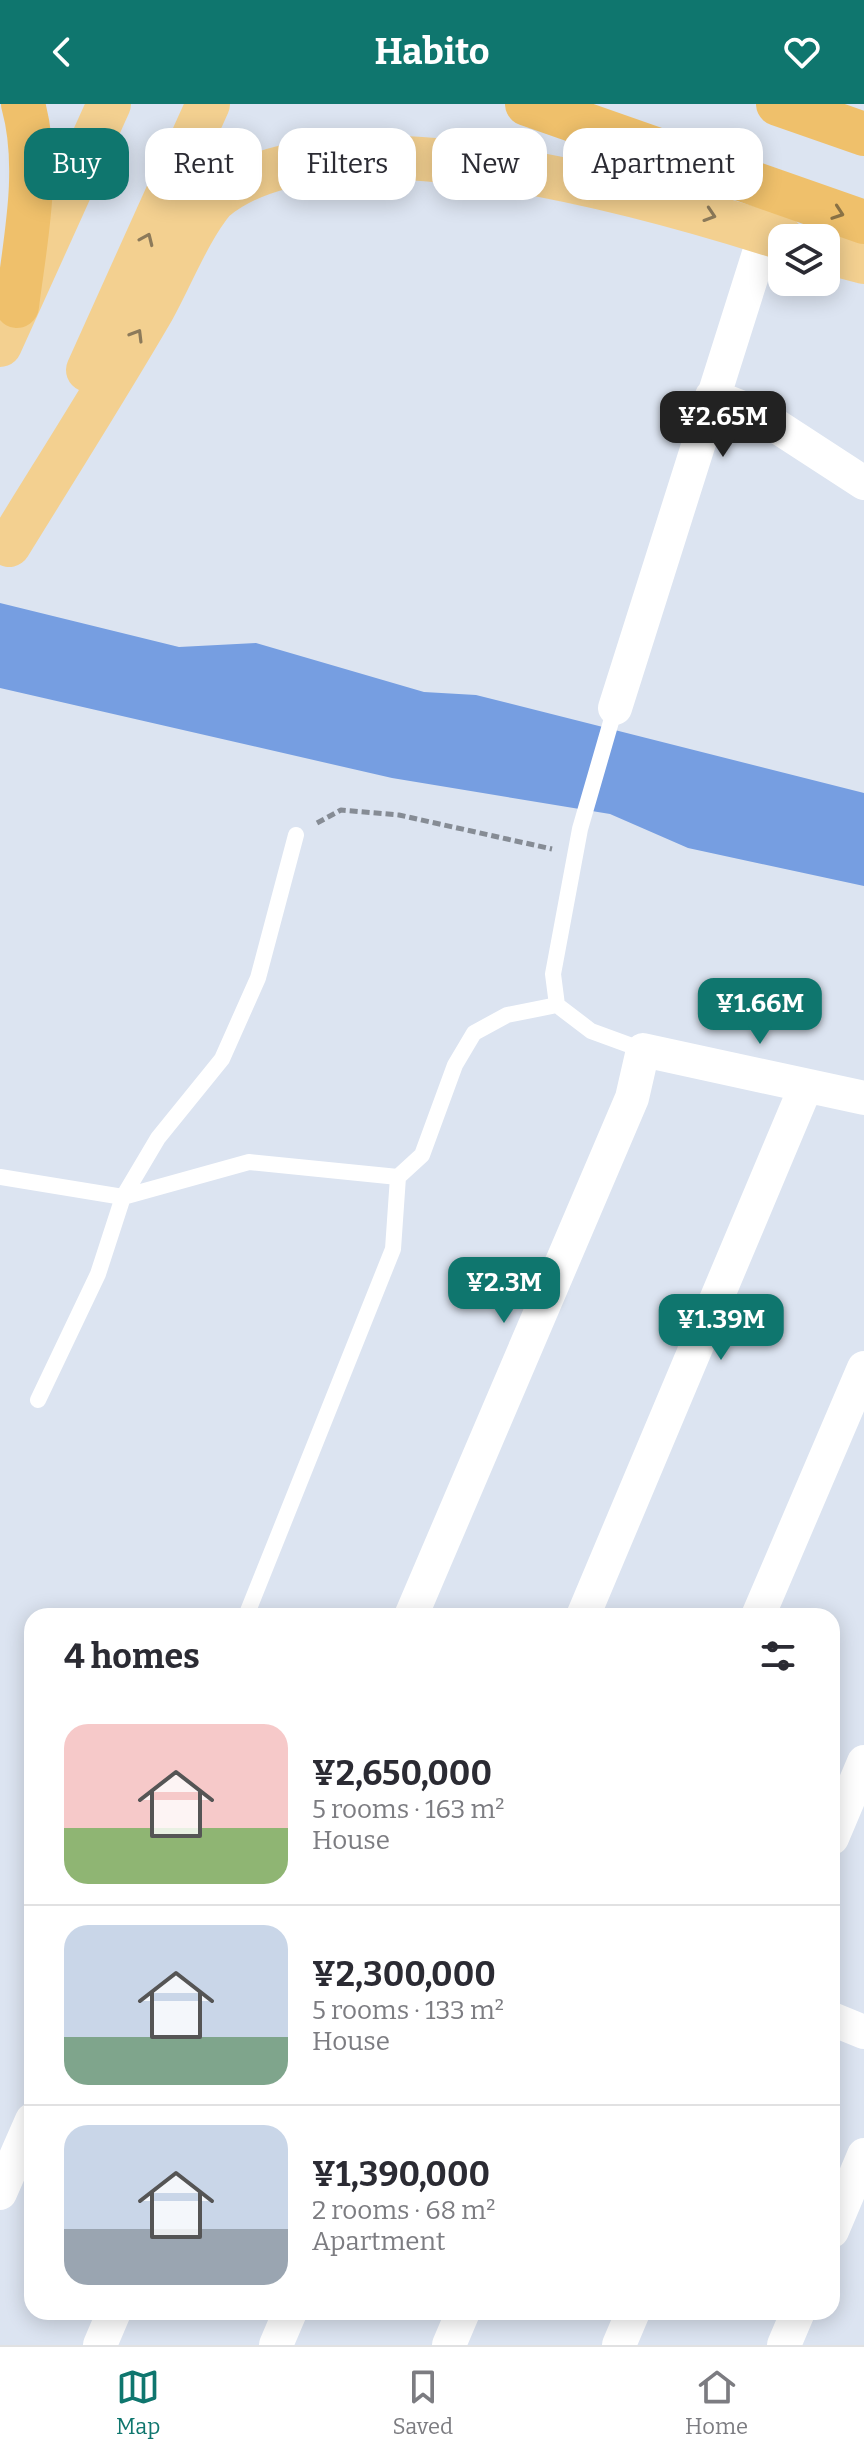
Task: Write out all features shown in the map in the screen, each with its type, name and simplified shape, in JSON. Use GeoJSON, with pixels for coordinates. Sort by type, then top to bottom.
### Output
{"type":"FeatureCollection","features":[{"type":"Feature","properties":{"kind":"highway"},"geometry":{"type":"LineString","coordinates":[[9,326],[30,193],[31,132],[23,104]]}},
{"type":"Feature","properties":{"kind":"highway"},"geometry":{"type":"LineString","coordinates":[[527,104],[864,222]]}},
{"type":"Feature","properties":{"kind":"highway"},"geometry":{"type":"LineString","coordinates":[[778,104],[864,134]]}},
{"type":"Feature","properties":{"kind":"highway"},"geometry":{"type":"LineString","coordinates":[[830,104],[864,116]]}},
{"type":"Feature","properties":{"kind":"main road"},"geometry":{"type":"LineString","coordinates":[[9,326],[109,104]]}},
{"type":"Feature","properties":{"kind":"main road"},"geometry":{"type":"LineString","coordinates":[[5,555],[208,104]]}},
{"type":"Feature","properties":{"kind":"main road"},"geometry":{"type":"LineString","coordinates":[[5,555],[152,311],[213,201],[252,164],[311,142],[387,135],[495,151],[607,181],[768,233]]}},
{"type":"Feature","properties":{"kind":"main road"},"geometry":{"type":"LineString","coordinates":[[840,256],[864,262]]}},
{"type":"Feature","properties":{"kind":"street"},"geometry":{"type":"LineString","coordinates":[[775,224],[779,192]]}},
{"type":"Feature","properties":{"kind":"street"},"geometry":{"type":"LineString","coordinates":[[615,708],[712,396],[768,248]]}},
{"type":"Feature","properties":{"kind":"street"},"geometry":{"type":"LineString","coordinates":[[712,396],[758,414],[864,483]]}},
{"type":"Feature","properties":{"kind":"street"},"geometry":{"type":"LineString","coordinates":[[414,1608],[632,1098],[643,1050],[864,1098]]}},
{"type":"Feature","properties":{"kind":"street"},"geometry":{"type":"LineString","coordinates":[[586,1608],[806,1086]]}},
{"type":"Feature","properties":{"kind":"street"},"geometry":{"type":"LineString","coordinates":[[761,1608],[864,1368]]}},
{"type":"Feature","properties":{"kind":"street"},"geometry":{"type":"LineString","coordinates":[[840,1819],[864,1762]]}},
{"type":"Feature","properties":{"kind":"street"},"geometry":{"type":"LineString","coordinates":[[840,2022],[864,2032]]}},
{"type":"Feature","properties":{"kind":"street"},"geometry":{"type":"LineString","coordinates":[[0,2193],[24,2138]]}},
{"type":"Feature","properties":{"kind":"street"},"geometry":{"type":"LineString","coordinates":[[840,2212],[864,2155]]}},
{"type":"Feature","properties":{"kind":"street"},"geometry":{"type":"LineString","coordinates":[[100,2345],[111,2320]]}},
{"type":"Feature","properties":{"kind":"street"},"geometry":{"type":"LineString","coordinates":[[276,2345],[287,2320]]}},
{"type":"Feature","properties":{"kind":"street"},"geometry":{"type":"LineString","coordinates":[[449,2345],[460,2320]]}},
{"type":"Feature","properties":{"kind":"street"},"geometry":{"type":"LineString","coordinates":[[619,2345],[630,2320]]}},
{"type":"Feature","properties":{"kind":"street"},"geometry":{"type":"LineString","coordinates":[[784,2345],[795,2320]]}},
{"type":"Feature","properties":{"kind":"lane"},"geometry":{"type":"LineString","coordinates":[[615,708],[580,829],[578,854],[553,974],[557,1005],[591,1031],[643,1050]]}},
{"type":"Feature","properties":{"kind":"lane"},"geometry":{"type":"LineString","coordinates":[[38,1400],[98,1274],[123,1197],[158,1138],[222,1059],[258,978],[296,835]]}},
{"type":"Feature","properties":{"kind":"lane"},"geometry":{"type":"LineString","coordinates":[[249,1608],[393,1249],[398,1177],[422,1155],[455,1065],[474,1033],[507,1015],[557,1005]]}},
{"type":"Feature","properties":{"kind":"lane"},"geometry":{"type":"LineString","coordinates":[[0,1177],[123,1197],[249,1162],[398,1177]]}},
{"type":"Feature","properties":{"kind":"path"},"geometry":{"type":"LineString","coordinates":[[296,835],[341,810],[399,815],[578,854]]}},
{"type":"Feature","properties":{"kind":"water"},"geometry":{"type":"Polygon","coordinates":[[[0,603],[179,647],[256,643],[424,692],[476,695],[864,793],[864,886],[688,848],[610,814],[392,778],[0,688],[0,603]]]}}]}
